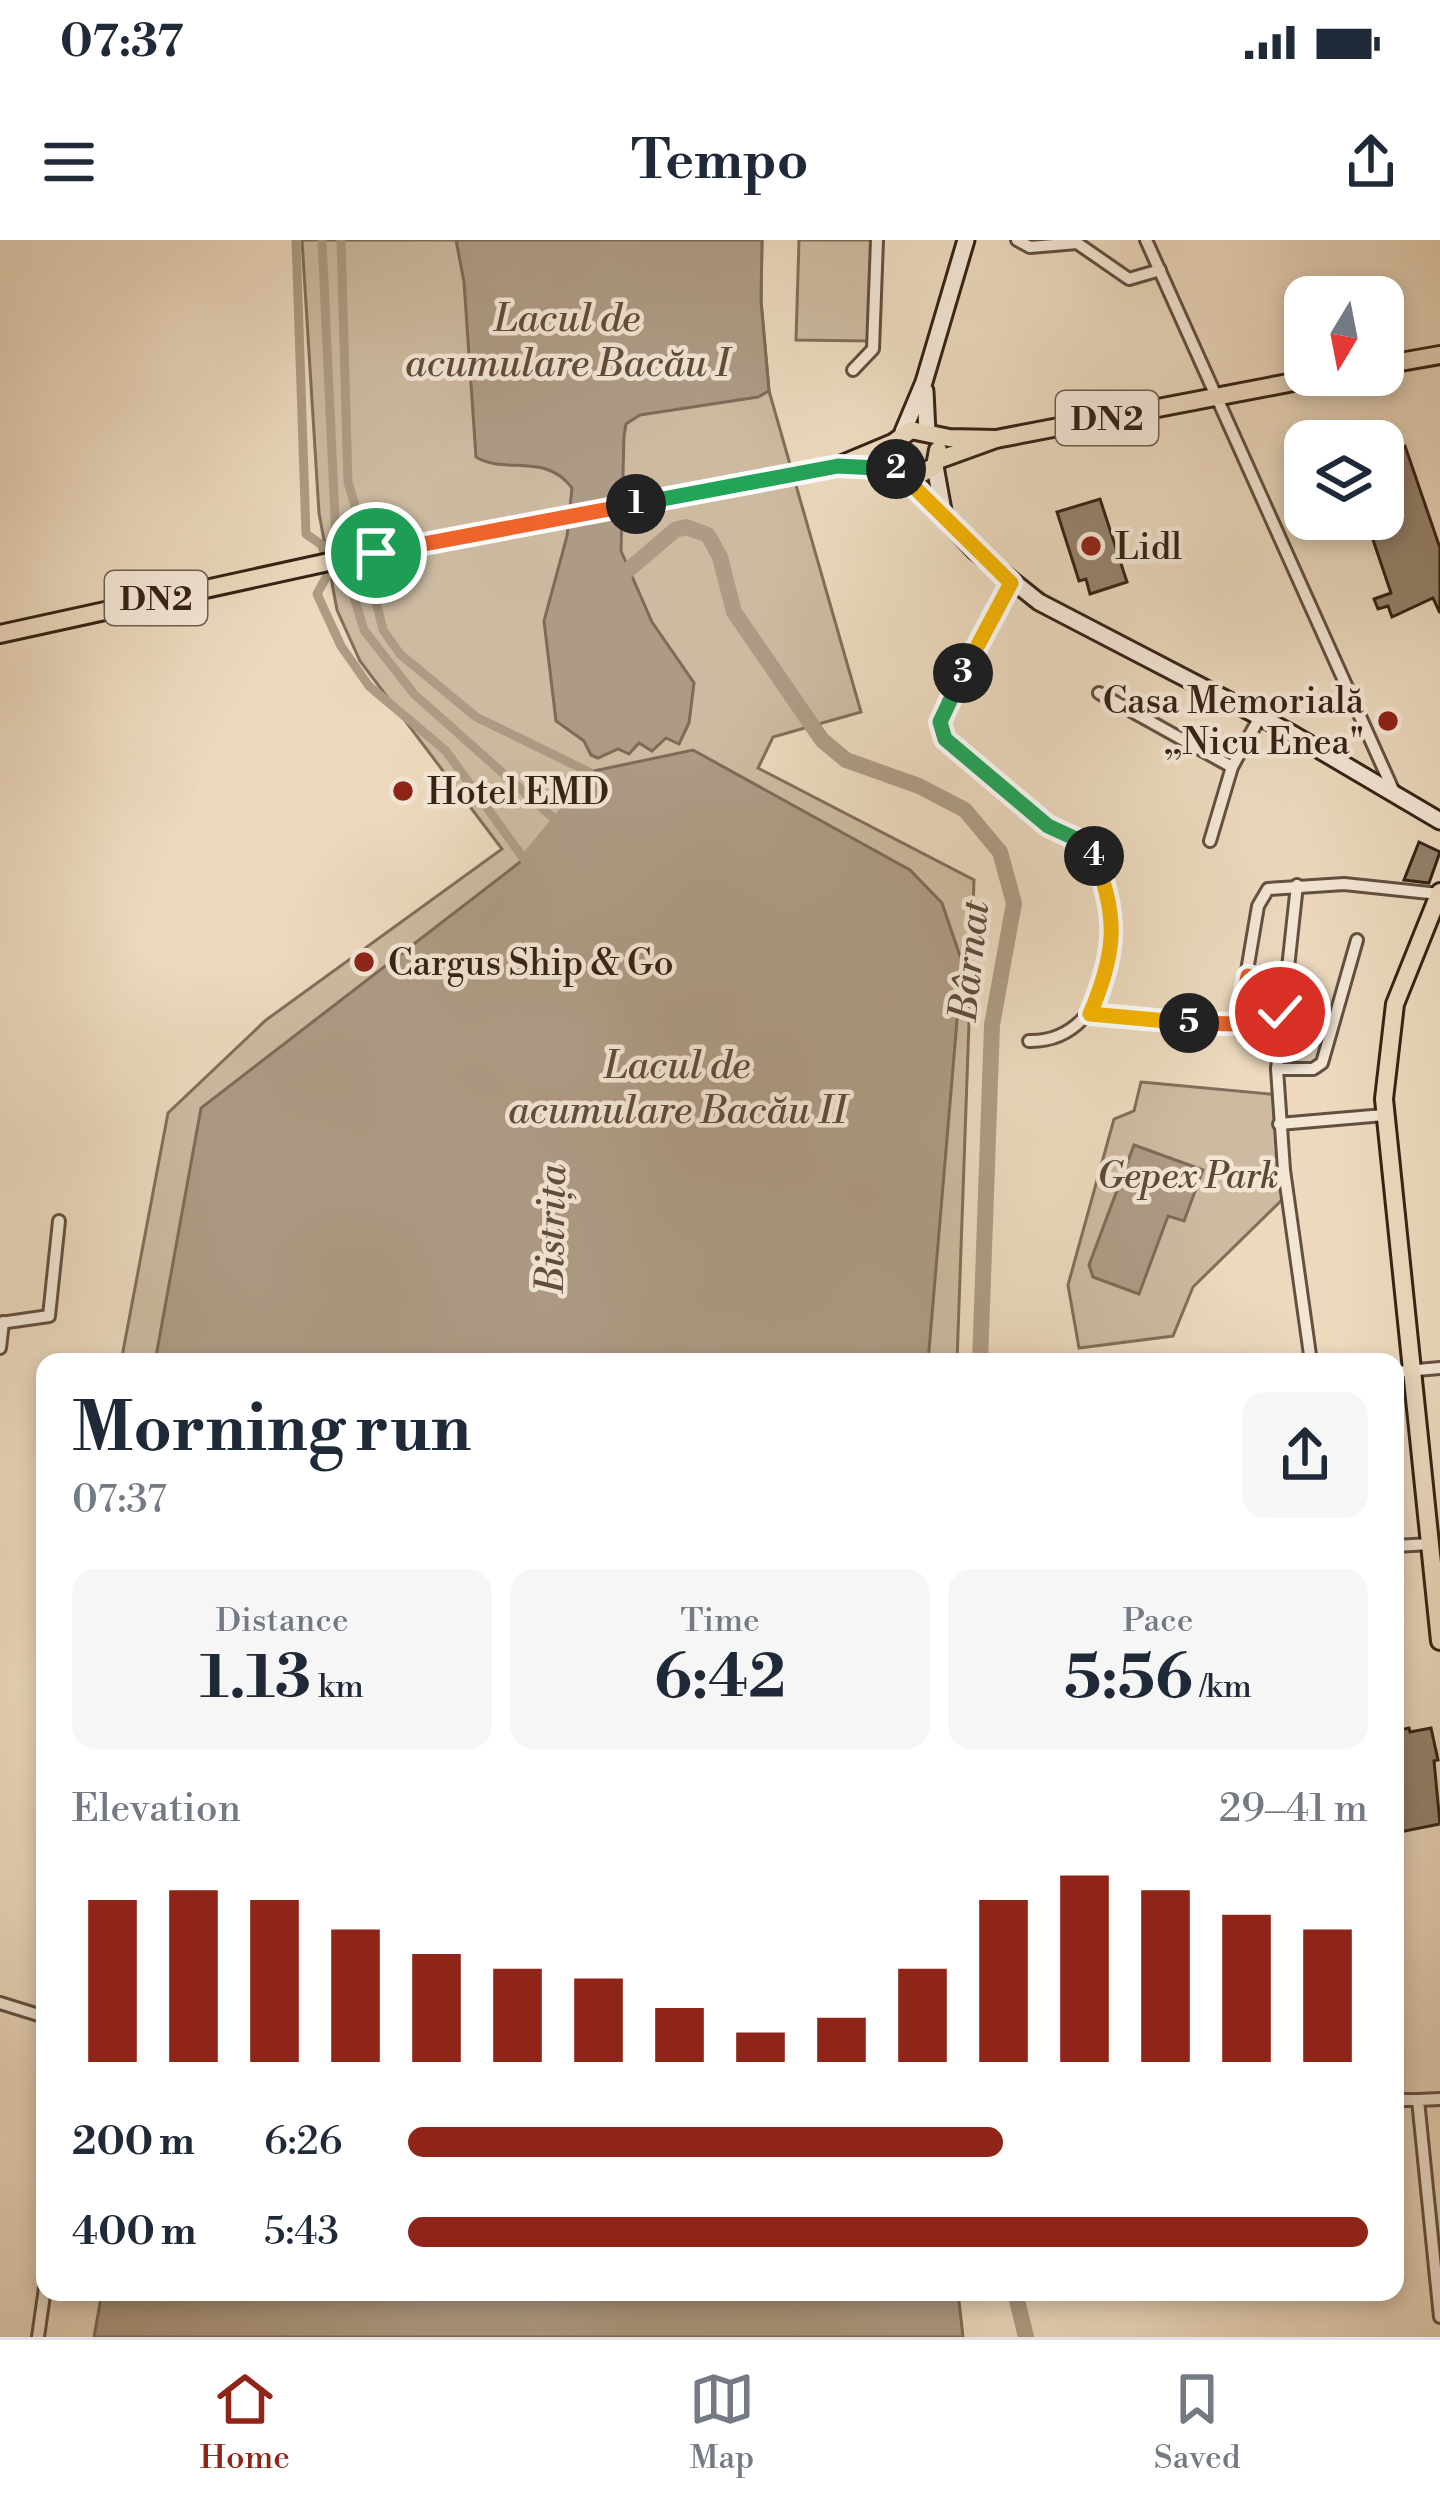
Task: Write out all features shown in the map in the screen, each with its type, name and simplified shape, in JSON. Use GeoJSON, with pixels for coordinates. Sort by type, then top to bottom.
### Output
{"type":"FeatureCollection","features":[{"type":"Feature","properties":{"kind":"main road"},"geometry":{"type":"LineString","coordinates":[[965,240],[925,382],[898,438],[900,471],[1011,583],[1067,618],[1354,769],[1440,821]]}},
{"type":"Feature","properties":{"kind":"main road"},"geometry":{"type":"LineString","coordinates":[[1404,361],[1440,355]]}},
{"type":"Feature","properties":{"kind":"main road"},"geometry":{"type":"LineString","coordinates":[[925,382],[928,434],[939,451],[936,463],[945,519]]}},
{"type":"Feature","properties":{"kind":"main road","name":"DN2"},"geometry":{"type":"LineString","coordinates":[[838,466],[924,475],[936,463],[996,439],[1284,384]]}},
{"type":"Feature","properties":{"kind":"main road","name":"DN2"},"geometry":{"type":"LineString","coordinates":[[5,636],[320,563],[838,466],[898,438],[928,434],[996,439]]}},
{"type":"Feature","properties":{"kind":"main road"},"geometry":{"type":"LineString","coordinates":[[1403,1353],[1384,1115],[1385,1067],[1395,1004],[1439,893]]}},
{"type":"Feature","properties":{"kind":"main road"},"geometry":{"type":"LineString","coordinates":[[1404,1371],[1440,1641]]}},
{"type":"Feature","properties":{"kind":"street"},"geometry":{"type":"LineString","coordinates":[[853,370],[873,349],[877,240]]}},
{"type":"Feature","properties":{"kind":"street"},"geometry":{"type":"LineString","coordinates":[[1017,240],[1030,247],[1077,243],[1129,279],[1160,270]]}},
{"type":"Feature","properties":{"kind":"street"},"geometry":{"type":"LineString","coordinates":[[1146,240],[1394,792]]}},
{"type":"Feature","properties":{"kind":"street"},"geometry":{"type":"LineString","coordinates":[[1011,583],[940,722],[945,739],[1048,826],[1085,843],[1113,911],[1102,986],[1090,1014],[1061,1037],[1029,1041]]}},
{"type":"Feature","properties":{"kind":"street"},"geometry":{"type":"LineString","coordinates":[[1099,693],[1232,766]]}},
{"type":"Feature","properties":{"kind":"street"},"geometry":{"type":"LineString","coordinates":[[1210,841],[1232,766],[1260,717]]}},
{"type":"Feature","properties":{"kind":"street"},"geometry":{"type":"LineString","coordinates":[[1354,769],[1374,745]]}},
{"type":"Feature","properties":{"kind":"street"},"geometry":{"type":"LineString","coordinates":[[1090,1014],[1231,1027],[1241,1019],[1261,896],[1276,887],[1344,884],[1439,893]]}},
{"type":"Feature","properties":{"kind":"street"},"geometry":{"type":"LineString","coordinates":[[1297,885],[1277,1069],[1279,1124],[1310,1353]]}},
{"type":"Feature","properties":{"kind":"street"},"geometry":{"type":"LineString","coordinates":[[1277,1069],[1313,1070],[1322,1063],[1357,940]]}},
{"type":"Feature","properties":{"kind":"street"},"geometry":{"type":"LineString","coordinates":[[1248,976],[1285,983]]}},
{"type":"Feature","properties":{"kind":"street"},"geometry":{"type":"LineString","coordinates":[[1279,1124],[1384,1115]]}},
{"type":"Feature","properties":{"kind":"street"},"geometry":{"type":"LineString","coordinates":[[0,1348],[2,1322],[49,1316],[59,1221]]}},
{"type":"Feature","properties":{"kind":"street"},"geometry":{"type":"LineString","coordinates":[[1404,1371],[1440,1368]]}},
{"type":"Feature","properties":{"kind":"street"},"geometry":{"type":"LineString","coordinates":[[1404,1545],[1430,1544]]}},
{"type":"Feature","properties":{"kind":"street"},"geometry":{"type":"LineString","coordinates":[[0,2003],[36,2014]]}},
{"type":"Feature","properties":{"kind":"street"},"geometry":{"type":"LineString","coordinates":[[1429,2100],[1440,2317]]}},
{"type":"Feature","properties":{"kind":"street"},"geometry":{"type":"LineString","coordinates":[[38,2337],[43,2301]]}},
{"type":"Feature","properties":{"kind":"green space"},"geometry":{"type":"Polygon","coordinates":[[[302,240],[762,240],[761,301],[769,391],[861,712],[773,737],[758,768],[974,880],[957,1353],[123,1353],[168,1113],[266,1020],[502,849],[360,661],[337,610],[319,513],[302,240]]]}},
{"type":"Feature","properties":{"kind":"green space"},"geometry":{"type":"Polygon","coordinates":[[[799,240],[871,240],[868,341],[796,340],[799,240]]]}},
{"type":"Feature","properties":{"kind":"green space","name":"Gepex Park"},"geometry":{"type":"Polygon","coordinates":[[[1141,1082],[1281,1095],[1287,1195],[1193,1287],[1173,1336],[1079,1348],[1068,1285],[1114,1119],[1134,1111],[1141,1082]]]}},
{"type":"Feature","properties":{"kind":"water","name":"Lacul de acumulare Bacău I"},"geometry":{"type":"Polygon","coordinates":[[[456,240],[762,240],[761,301],[769,391],[758,397],[640,415],[626,424],[624,436],[621,551],[652,622],[694,683],[689,723],[679,744],[666,738],[652,751],[639,743],[629,754],[618,749],[598,758],[556,721],[544,621],[567,536],[572,488],[550,470],[476,457],[464,282],[456,240]]]}},
{"type":"Feature","properties":{"kind":"water","name":"Lacul de acumulare Bacău II"},"geometry":{"type":"Polygon","coordinates":[[[693,750],[910,870],[942,903],[962,962],[929,1353],[157,1353],[201,1108],[524,859],[589,782],[589,772],[693,750]]]}},
{"type":"Feature","properties":{"kind":"water"},"geometry":{"type":"Polygon","coordinates":[[[1134,1145],[1203,1170],[1184,1221],[1168,1216],[1139,1294],[1093,1277],[1089,1265],[1134,1145]]]}},
{"type":"Feature","properties":{"kind":"water"},"geometry":{"type":"Polygon","coordinates":[[[100,2301],[959,2301],[963,2337],[94,2337],[100,2301]]]}},
{"type":"Feature","properties":{"kind":"building"},"geometry":{"type":"Polygon","coordinates":[[[1404,446],[1440,548],[1440,613],[1433,598],[1392,617],[1388,606],[1378,609],[1374,599],[1391,593],[1373,540],[1404,540],[1404,446]]]}},
{"type":"Feature","properties":{"kind":"building","name":"Lidl"},"geometry":{"type":"Polygon","coordinates":[[[1100,499],[1127,582],[1090,594],[1086,579],[1079,581],[1057,512],[1100,499]]]}},
{"type":"Feature","properties":{"kind":"building"},"geometry":{"type":"Polygon","coordinates":[[[1419,842],[1440,852],[1429,883],[1404,880],[1419,842]]]}},
{"type":"Feature","properties":{"kind":"building"},"geometry":{"type":"Polygon","coordinates":[[[1431,1728],[1438,1760],[1434,1761],[1440,1824],[1404,1831],[1404,1729],[1431,1728]]]}},
{"type":"Feature","properties":{"kind":"waterway"},"geometry":{"type":"LineString","coordinates":[[296,240],[306,534],[322,545],[329,572],[317,594],[341,646],[369,686],[446,751],[524,859],[589,781],[589,772],[476,717],[400,654],[383,630],[372,585],[355,573],[350,540],[360,523],[348,482],[341,240]]}},
{"type":"Feature","properties":{"kind":"waterway"},"geometry":{"type":"LineString","coordinates":[[322,240],[336,539],[364,630],[414,694],[559,823]]}},
{"type":"Feature","properties":{"kind":"waterway","name":"Bârnat"},"geometry":{"type":"LineString","coordinates":[[613,583],[675,530],[686,527],[708,535],[720,557],[734,612],[822,740],[846,760],[919,786],[965,810],[1000,852],[1014,903],[992,1025],[980,1353]]}},
{"type":"Feature","properties":{"kind":"waterway","name":"Bârnat"},"geometry":{"type":"LineString","coordinates":[[1017,2301],[1026,2337]]}},
{"type":"Feature","properties":{"kind":"place","name":"Lidl"},"geometry":{"type":"Point","coordinates":[1091,546]}},
{"type":"Feature","properties":{"kind":"place","name":"Casa Memorială „Nicu Enea\""},"geometry":{"type":"Point","coordinates":[1388,721]}},
{"type":"Feature","properties":{"kind":"place","name":"Hotel EMD"},"geometry":{"type":"Point","coordinates":[403,791]}},
{"type":"Feature","properties":{"kind":"place","name":"Cargus Ship & Go"},"geometry":{"type":"Point","coordinates":[364,962]}},
{"type":"Feature","properties":{"kind":"route"},"geometry":{"type":"LineString","coordinates":[[376,553],[838,466],[898,469],[1011,583],[950,698],[941,730],[945,739],[1048,826],[1091,849],[1113,911],[1102,986],[1090,1014],[1231,1027],[1241,1019],[1248,976],[1285,983],[1280,1012]]}},
{"type":"Feature","properties":{"kind":"water label","name":"Bistrița"},"geometry":{"type":"Point","coordinates":[550,1229]}}]}
